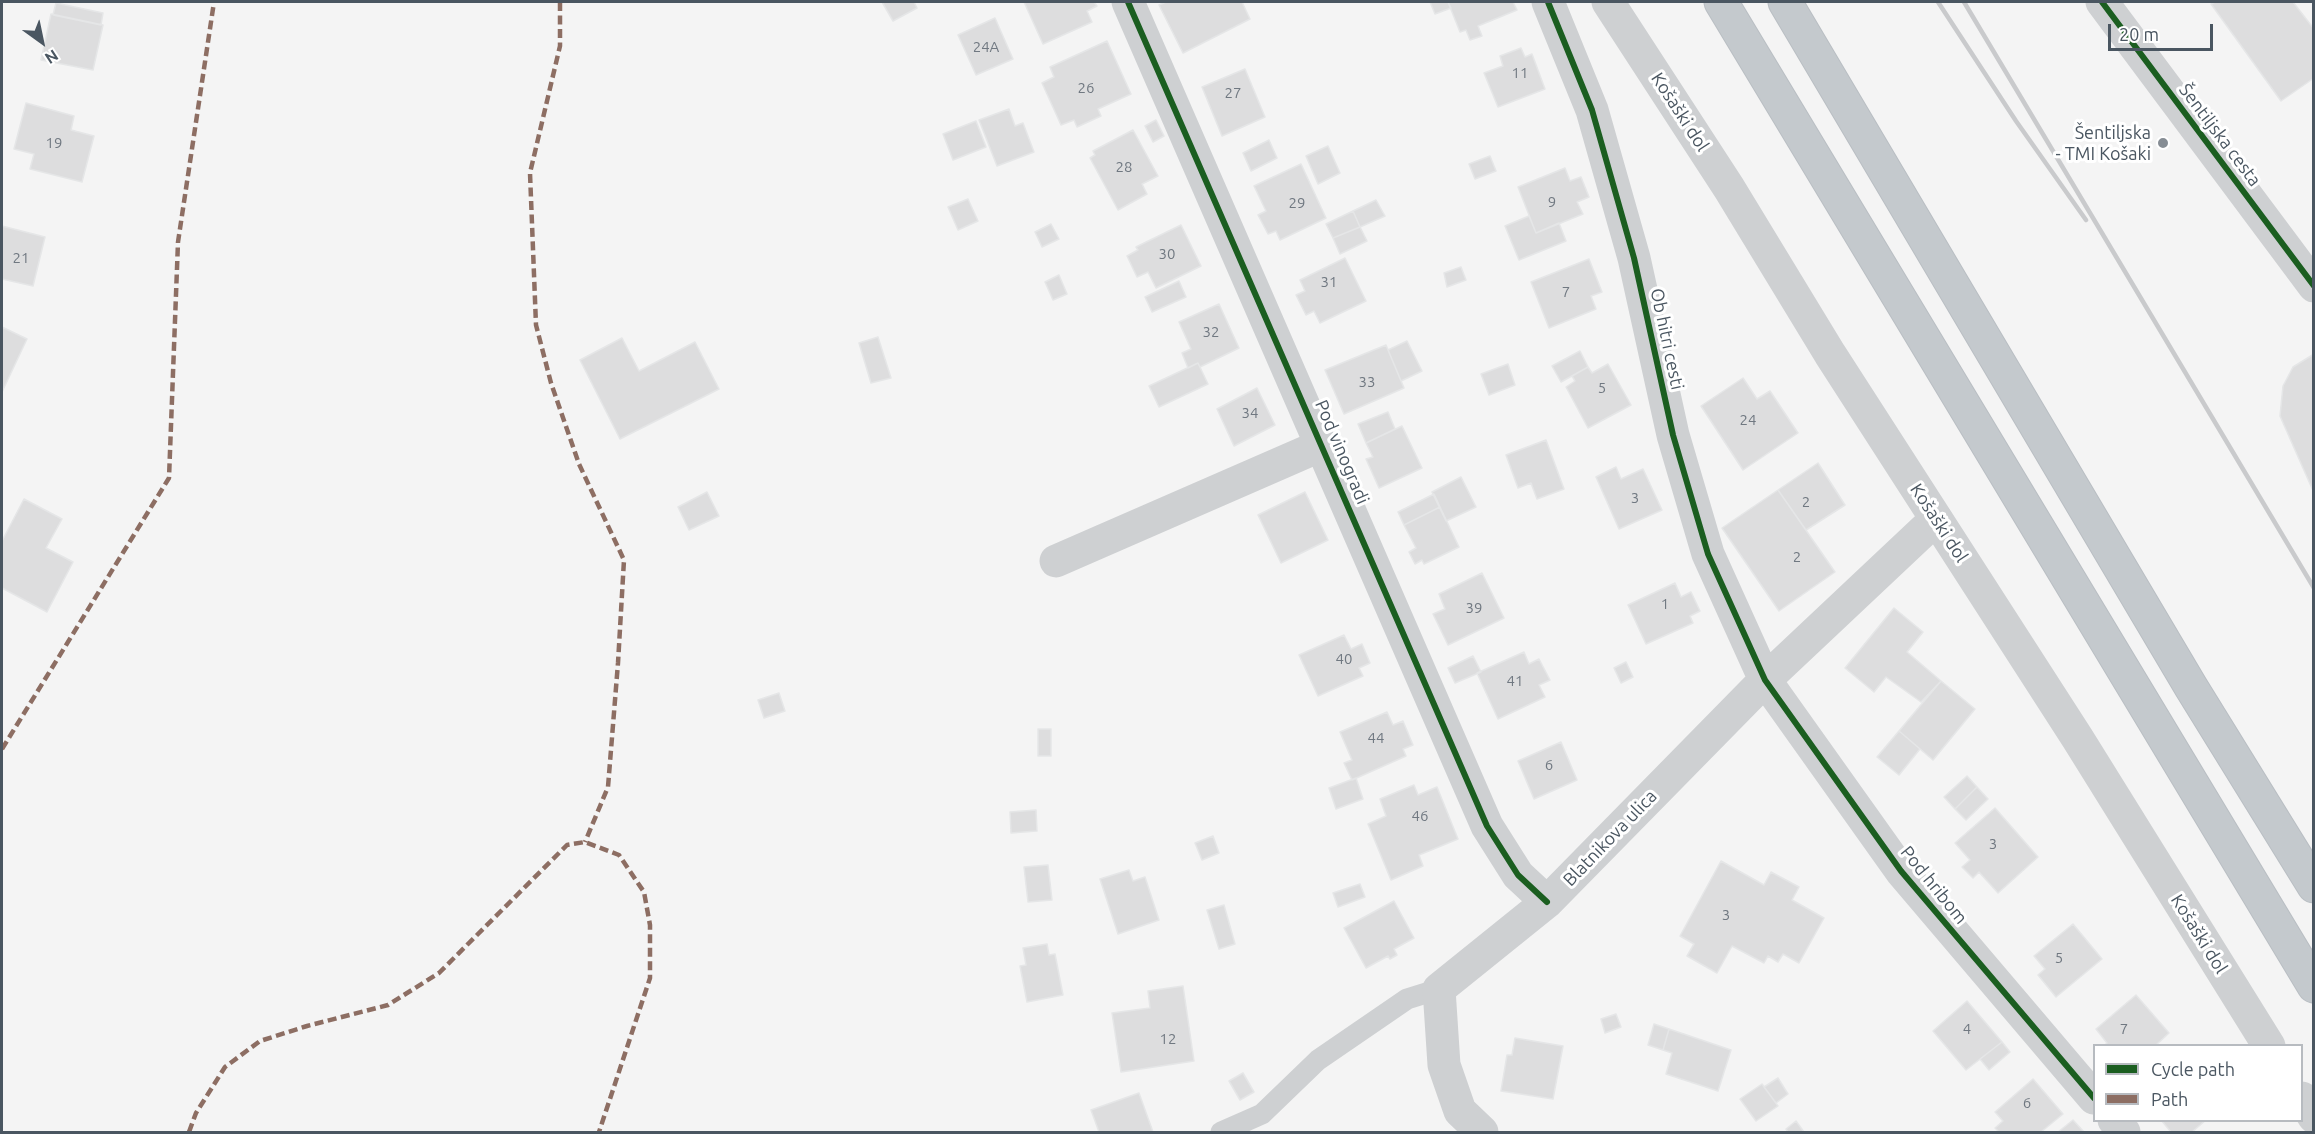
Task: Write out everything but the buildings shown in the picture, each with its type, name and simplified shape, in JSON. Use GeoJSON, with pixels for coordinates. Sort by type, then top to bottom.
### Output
{"type":"FeatureCollection","features":[{"type":"Feature","properties":{"kind":"highway"},"geometry":{"type":"LineString","coordinates":[[1721,2],[2313,986]]}},
{"type":"Feature","properties":{"kind":"highway"},"geometry":{"type":"LineString","coordinates":[[1785,2],[2191,687],[2313,886]]}},
{"type":"Feature","properties":{"kind":"street","name":"Pod vinogradi"},"geometry":{"type":"LineString","coordinates":[[1128,2],[1487,826],[1518,875],[1547,902]]}},
{"type":"Feature","properties":{"kind":"street","name":"Ob hitri cesti"},"geometry":{"type":"LineString","coordinates":[[1548,2],[1592,110],[1634,258],[1672,435],[1708,554],[1765,680]]}},
{"type":"Feature","properties":{"kind":"street","name":"Košaški dol"},"geometry":{"type":"LineString","coordinates":[[1608,2],[1729,188],[1830,354],[2078,739],[2268,1044]]}},
{"type":"Feature","properties":{"kind":"street","name":"Šentiljska cesta"},"geometry":{"type":"LineString","coordinates":[[2104,2],[2313,286]]}},
{"type":"Feature","properties":{"kind":"street","name":"Pod vinogradi"},"geometry":{"type":"LineString","coordinates":[[1056,561],[1322,445]]}},
{"type":"Feature","properties":{"kind":"street","name":"Blatnikova ulica"},"geometry":{"type":"LineString","coordinates":[[1438,989],[1547,902],[1765,680],[1936,519]]}},
{"type":"Feature","properties":{"kind":"street","name":"Pod hribom"},"geometry":{"type":"LineString","coordinates":[[1765,680],[1900,871],[2093,1097]]}},
{"type":"Feature","properties":{"kind":"street"},"geometry":{"type":"LineString","coordinates":[[1438,989],[1444,1065],[1460,1111],[1482,1132]]}},
{"type":"Feature","properties":{"kind":"street"},"geometry":{"type":"LineString","coordinates":[[2303,1101],[2313,1117]]}},
{"type":"Feature","properties":{"kind":"lane","name":"Blatnikova ulica"},"geometry":{"type":"LineString","coordinates":[[1221,1132],[1262,1114],[1318,1060],[1407,999],[1438,989]]}},
{"type":"Feature","properties":{"kind":"railway"},"geometry":{"type":"LineString","coordinates":[[1938,2],[2016,121],[2086,220]]}},
{"type":"Feature","properties":{"kind":"railway"},"geometry":{"type":"LineString","coordinates":[[1964,2],[2314,588]]}},
{"type":"Feature","properties":{"kind":"marked path"},"geometry":{"type":"LineString","coordinates":[[2,749],[169,478],[178,242],[214,2]]}},
{"type":"Feature","properties":{"kind":"marked path"},"geometry":{"type":"LineString","coordinates":[[560,2],[560,46],[530,173],[536,325],[551,383],[579,464],[624,560],[608,787],[585,842]]}},
{"type":"Feature","properties":{"kind":"marked path"},"geometry":{"type":"LineString","coordinates":[[189,1132],[196,1113],[225,1067],[260,1041],[388,1005],[439,973],[567,845],[585,842],[619,855],[644,892],[650,925],[650,978],[599,1132]]}},
{"type":"Feature","properties":{"kind":"cycle path"},"geometry":{"type":"LineString","coordinates":[[1128,2],[1487,826],[1518,875],[1547,902]]}},
{"type":"Feature","properties":{"kind":"cycle path"},"geometry":{"type":"LineString","coordinates":[[1548,2],[1592,110],[1634,258],[1673,435],[1708,554],[1765,680],[1901,871],[2093,1097]]}},
{"type":"Feature","properties":{"kind":"cycle path"},"geometry":{"type":"LineString","coordinates":[[2102,2],[2314,286]]}},
{"type":"Feature","properties":{"kind":"place","name":"Šentiljska - TMI Košaki"},"geometry":{"type":"Point","coordinates":[2163,143]}}]}
